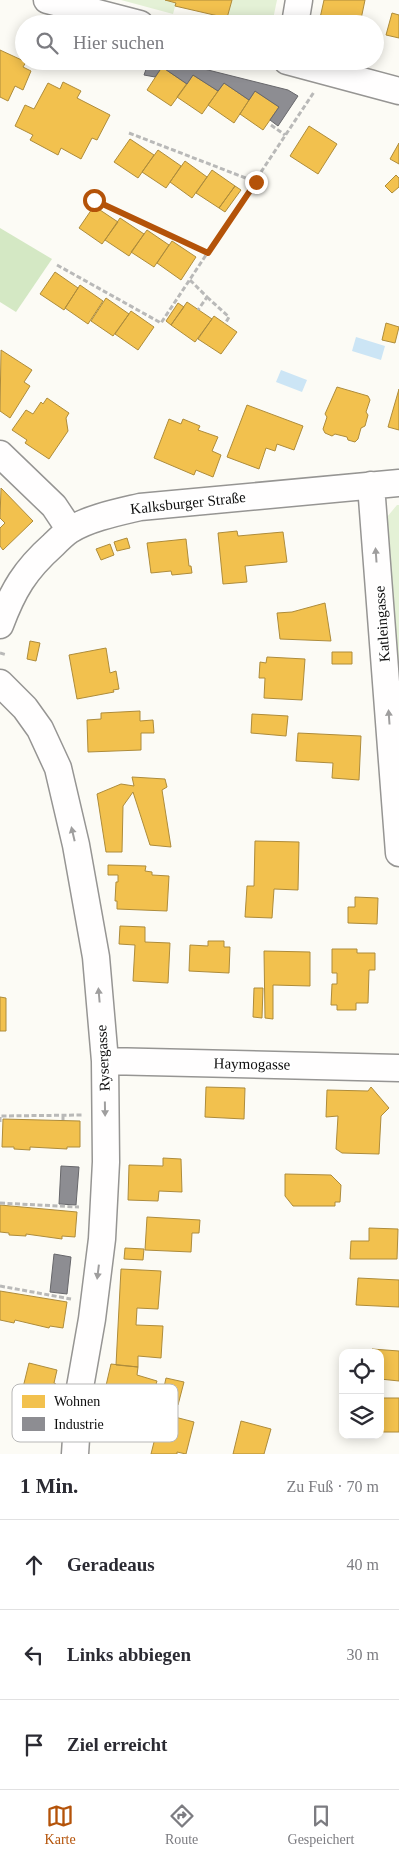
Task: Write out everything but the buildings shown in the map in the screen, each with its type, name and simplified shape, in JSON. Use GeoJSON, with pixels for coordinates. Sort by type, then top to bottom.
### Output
{"type":"FeatureCollection","features":[{"type":"Feature","properties":{"kind":"street"},"geometry":{"type":"LineString","coordinates":[[47,0],[105,15]]}},
{"type":"Feature","properties":{"kind":"street"},"geometry":{"type":"LineString","coordinates":[[297,15],[300,0]]}},
{"type":"Feature","properties":{"kind":"street"},"geometry":{"type":"LineString","coordinates":[[321,70],[399,91]]}},
{"type":"Feature","properties":{"kind":"street"},"geometry":{"type":"LineString","coordinates":[[0,454],[54,506],[70,530]]}},
{"type":"Feature","properties":{"kind":"street","name":"Kalksburger Straße"},"geometry":{"type":"LineString","coordinates":[[0,624],[9,600],[24,574],[70,530],[108,514],[140,507],[399,483]]}},
{"type":"Feature","properties":{"kind":"street","name":"Katleingasse"},"geometry":{"type":"LineString","coordinates":[[371,485],[399,853]]}},
{"type":"Feature","properties":{"kind":"street","name":"Rysergasse"},"geometry":{"type":"LineString","coordinates":[[0,683],[25,708],[35,722],[58,768],[76,845],[96,957],[105,1061],[106,1162],[102,1239],[92,1319],[81,1384]]}},
{"type":"Feature","properties":{"kind":"street","name":"Haymogasse"},"geometry":{"type":"LineString","coordinates":[[105,1061],[399,1068]]}},
{"type":"Feature","properties":{"kind":"path"},"geometry":{"type":"LineString","coordinates":[[57,264],[161,323],[308,101]]}},
{"type":"Feature","properties":{"kind":"path"},"geometry":{"type":"LineString","coordinates":[[271,125],[285,135]]}},
{"type":"Feature","properties":{"kind":"path"},"geometry":{"type":"LineString","coordinates":[[129,133],[256,182]]}},
{"type":"Feature","properties":{"kind":"path"},"geometry":{"type":"LineString","coordinates":[[94,200],[208,253]]}},
{"type":"Feature","properties":{"kind":"path"},"geometry":{"type":"LineString","coordinates":[[190,280],[229,317],[225,324]]}},
{"type":"Feature","properties":{"kind":"path"},"geometry":{"type":"LineString","coordinates":[[198,310],[207,297]]}},
{"type":"Feature","properties":{"kind":"path"},"geometry":{"type":"LineString","coordinates":[[0,653],[7,655]]}},
{"type":"Feature","properties":{"kind":"path"},"geometry":{"type":"LineString","coordinates":[[63,1115],[63,1120]]}},
{"type":"Feature","properties":{"kind":"path"},"geometry":{"type":"LineString","coordinates":[[0,1122],[0,1116],[25,1118],[88,1115]]}},
{"type":"Feature","properties":{"kind":"path"},"geometry":{"type":"LineString","coordinates":[[0,1203],[83,1207]]}},
{"type":"Feature","properties":{"kind":"path"},"geometry":{"type":"LineString","coordinates":[[0,1286],[10,1290],[73,1300]]}},
{"type":"Feature","properties":{"kind":"green space"},"geometry":{"type":"Polygon","coordinates":[[[121,0],[165,0],[176,3],[173,14],[121,0]]]}},
{"type":"Feature","properties":{"kind":"green space"},"geometry":{"type":"Polygon","coordinates":[[[232,0],[277,0],[274,15],[228,15],[232,0]]]}},
{"type":"Feature","properties":{"kind":"green space"},"geometry":{"type":"Polygon","coordinates":[[[0,228],[52,259],[16,312],[0,302],[0,228]]]}},
{"type":"Feature","properties":{"kind":"green space"},"geometry":{"type":"Polygon","coordinates":[[[399,505],[399,698],[387,517],[399,505]]]}},
{"type":"Feature","properties":{"kind":"water"},"geometry":{"type":"Polygon","coordinates":[[[356,337],[385,346],[381,360],[352,351],[356,337]]]}},
{"type":"Feature","properties":{"kind":"water"},"geometry":{"type":"Polygon","coordinates":[[[281,370],[307,380],[302,392],[276,382],[281,370]]]}},
{"type":"Feature","properties":{"kind":"route"},"geometry":{"type":"LineString","coordinates":[[94,200],[208,253],[256,182]]}}]}
